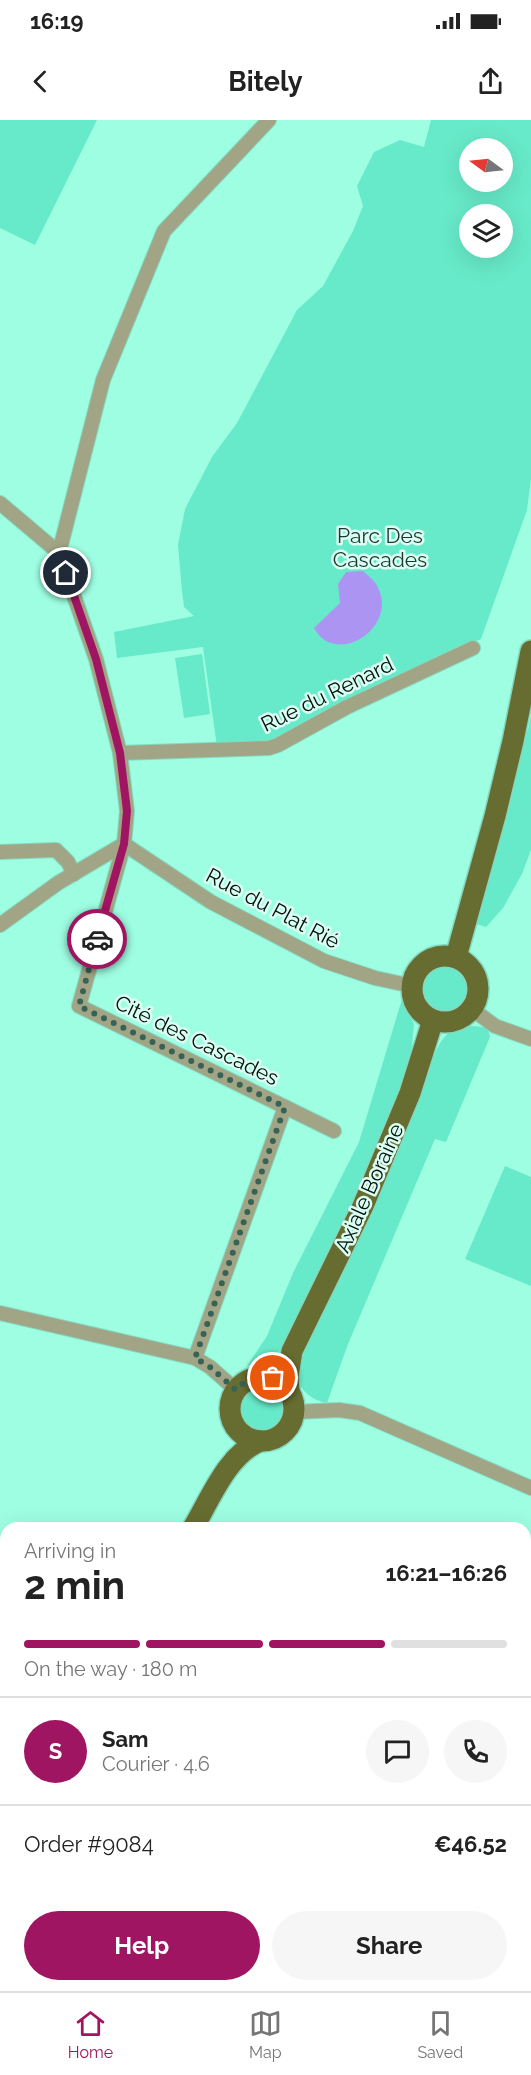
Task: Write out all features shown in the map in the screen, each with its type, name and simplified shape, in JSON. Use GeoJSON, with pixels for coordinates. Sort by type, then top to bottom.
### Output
{"type":"FeatureCollection","features":[{"type":"Feature","properties":{"kind":"main road"},"geometry":{"type":"LineString","coordinates":[[456,957],[495,816],[531,651]]}},
{"type":"Feature","properties":{"kind":"main road"},"geometry":{"type":"LineString","coordinates":[[436,956],[456,957],[473,969],[479,989],[477,1000],[472,1009],[454,1021],[433,1020],[419,1010],[412,994],[414,976],[427,960],[436,956]]}},
{"type":"Feature","properties":{"kind":"main road","name":"Axiale Boraine"},"geometry":{"type":"LineString","coordinates":[[292,1351],[363,1206],[410,1093],[433,1020]]}},
{"type":"Feature","properties":{"kind":"main road"},"geometry":{"type":"LineString","coordinates":[[263,1376],[292,1351]]}},
{"type":"Feature","properties":{"kind":"main road"},"geometry":{"type":"LineString","coordinates":[[197,1522],[233,1461],[249,1446],[277,1437],[291,1422],[292,1401],[288,1377],[292,1351]]}},
{"type":"Feature","properties":{"kind":"main road"},"geometry":{"type":"LineString","coordinates":[[233,1461],[233,1423],[230,1406],[236,1390],[243,1382],[263,1376],[273,1378],[282,1384],[292,1401]]}},
{"type":"Feature","properties":{"kind":"main road"},"geometry":{"type":"LineString","coordinates":[[233,1423],[244,1436],[260,1441]]}},
{"type":"Feature","properties":{"kind":"street"},"geometry":{"type":"LineString","coordinates":[[59,553],[103,380],[164,231],[269,120]]}},
{"type":"Feature","properties":{"kind":"street"},"geometry":{"type":"LineString","coordinates":[[0,503],[59,553],[96,659],[120,753],[127,811],[124,844],[74,874],[0,925]]}},
{"type":"Feature","properties":{"kind":"street","name":"Rue du Renard"},"geometry":{"type":"LineString","coordinates":[[120,753],[269,748],[279,745],[347,707],[474,648]]}},
{"type":"Feature","properties":{"kind":"street","name":"Rue du Plat Rié"},"geometry":{"type":"LineString","coordinates":[[124,844],[211,902],[324,961],[375,978],[412,986]]}},
{"type":"Feature","properties":{"kind":"street","name":"Cité des Cascades"},"geometry":{"type":"LineString","coordinates":[[124,844],[79,1006],[334,1131]]}},
{"type":"Feature","properties":{"kind":"street"},"geometry":{"type":"LineString","coordinates":[[0,852],[56,850],[68,862],[74,874]]}},
{"type":"Feature","properties":{"kind":"street"},"geometry":{"type":"LineString","coordinates":[[472,1009],[495,1026],[531,1039]]}},
{"type":"Feature","properties":{"kind":"street","name":"Cité des Cascades"},"geometry":{"type":"LineString","coordinates":[[195,1358],[285,1107]]}},
{"type":"Feature","properties":{"kind":"street"},"geometry":{"type":"LineString","coordinates":[[0,1313],[195,1358],[210,1367],[236,1390]]}},
{"type":"Feature","properties":{"kind":"street"},"geometry":{"type":"LineString","coordinates":[[292,1401],[360,1413],[531,1488]]}},
{"type":"Feature","properties":{"kind":"green space"},"geometry":{"type":"Polygon","coordinates":[[[0,120],[97,120],[35,245],[0,228],[0,120]]]}},
{"type":"Feature","properties":{"kind":"green space","name":"Parc Des Cascades"},"geometry":{"type":"Polygon","coordinates":[[[431,120],[531,120],[531,479],[527,510],[481,639],[343,702],[270,745],[217,747],[203,647],[117,658],[114,632],[194,616],[184,607],[178,545],[185,509],[212,457],[237,423],[297,310],[323,286],[353,231],[363,206],[357,186],[374,152],[400,140],[424,147],[431,120]]]}},
{"type":"Feature","properties":{"kind":"green space"},"geometry":{"type":"Polygon","coordinates":[[[202,654],[210,714],[184,718],[175,658],[202,654]]]}},
{"type":"Feature","properties":{"kind":"green space"},"geometry":{"type":"Polygon","coordinates":[[[531,715],[531,850],[522,874],[503,908],[486,927],[473,923],[522,734],[528,730],[531,715]]]}},
{"type":"Feature","properties":{"kind":"green space"},"geometry":{"type":"Polygon","coordinates":[[[440,964],[450,964],[463,971],[470,984],[470,994],[463,1007],[450,1014],[440,1014],[431,1010],[424,1003],[420,994],[420,984],[424,975],[431,968],[440,964]]]}},
{"type":"Feature","properties":{"kind":"green space"},"geometry":{"type":"Polygon","coordinates":[[[402,999],[414,1024],[411,1056],[431,1063],[445,1036],[451,1031],[466,1026],[488,1028],[490,1037],[446,1142],[435,1139],[348,1344],[327,1403],[317,1400],[303,1389],[283,1347],[271,1358],[247,1366],[267,1336],[293,1273],[359,1142],[402,999]]]}},
{"type":"Feature","properties":{"kind":"green space"},"geometry":{"type":"Polygon","coordinates":[[[505,1166],[531,1177],[531,1286],[465,1259],[505,1166]]]}},
{"type":"Feature","properties":{"kind":"green space"},"geometry":{"type":"Polygon","coordinates":[[[262,1383],[276,1387],[283,1394],[287,1408],[283,1422],[276,1429],[262,1433],[248,1429],[241,1422],[237,1408],[241,1394],[248,1387],[262,1383]]]}},
{"type":"Feature","properties":{"kind":"shaded area"},"geometry":{"type":"Polygon","coordinates":[[[363,571],[376,584],[382,600],[380,614],[374,627],[363,637],[350,643],[337,644],[324,640],[314,628],[340,603],[338,584],[346,572],[363,571]]]}},
{"type":"Feature","properties":{"kind":"way so far"},"geometry":{"type":"LineString","coordinates":[[97,939],[79,1006],[285,1107],[195,1358],[210,1367],[236,1390],[243,1382],[253,1378],[263,1376],[273,1378]]}},
{"type":"Feature","properties":{"kind":"route"},"geometry":{"type":"LineString","coordinates":[[66,573],[96,659],[120,753],[127,811],[124,844],[97,939]]}}]}
